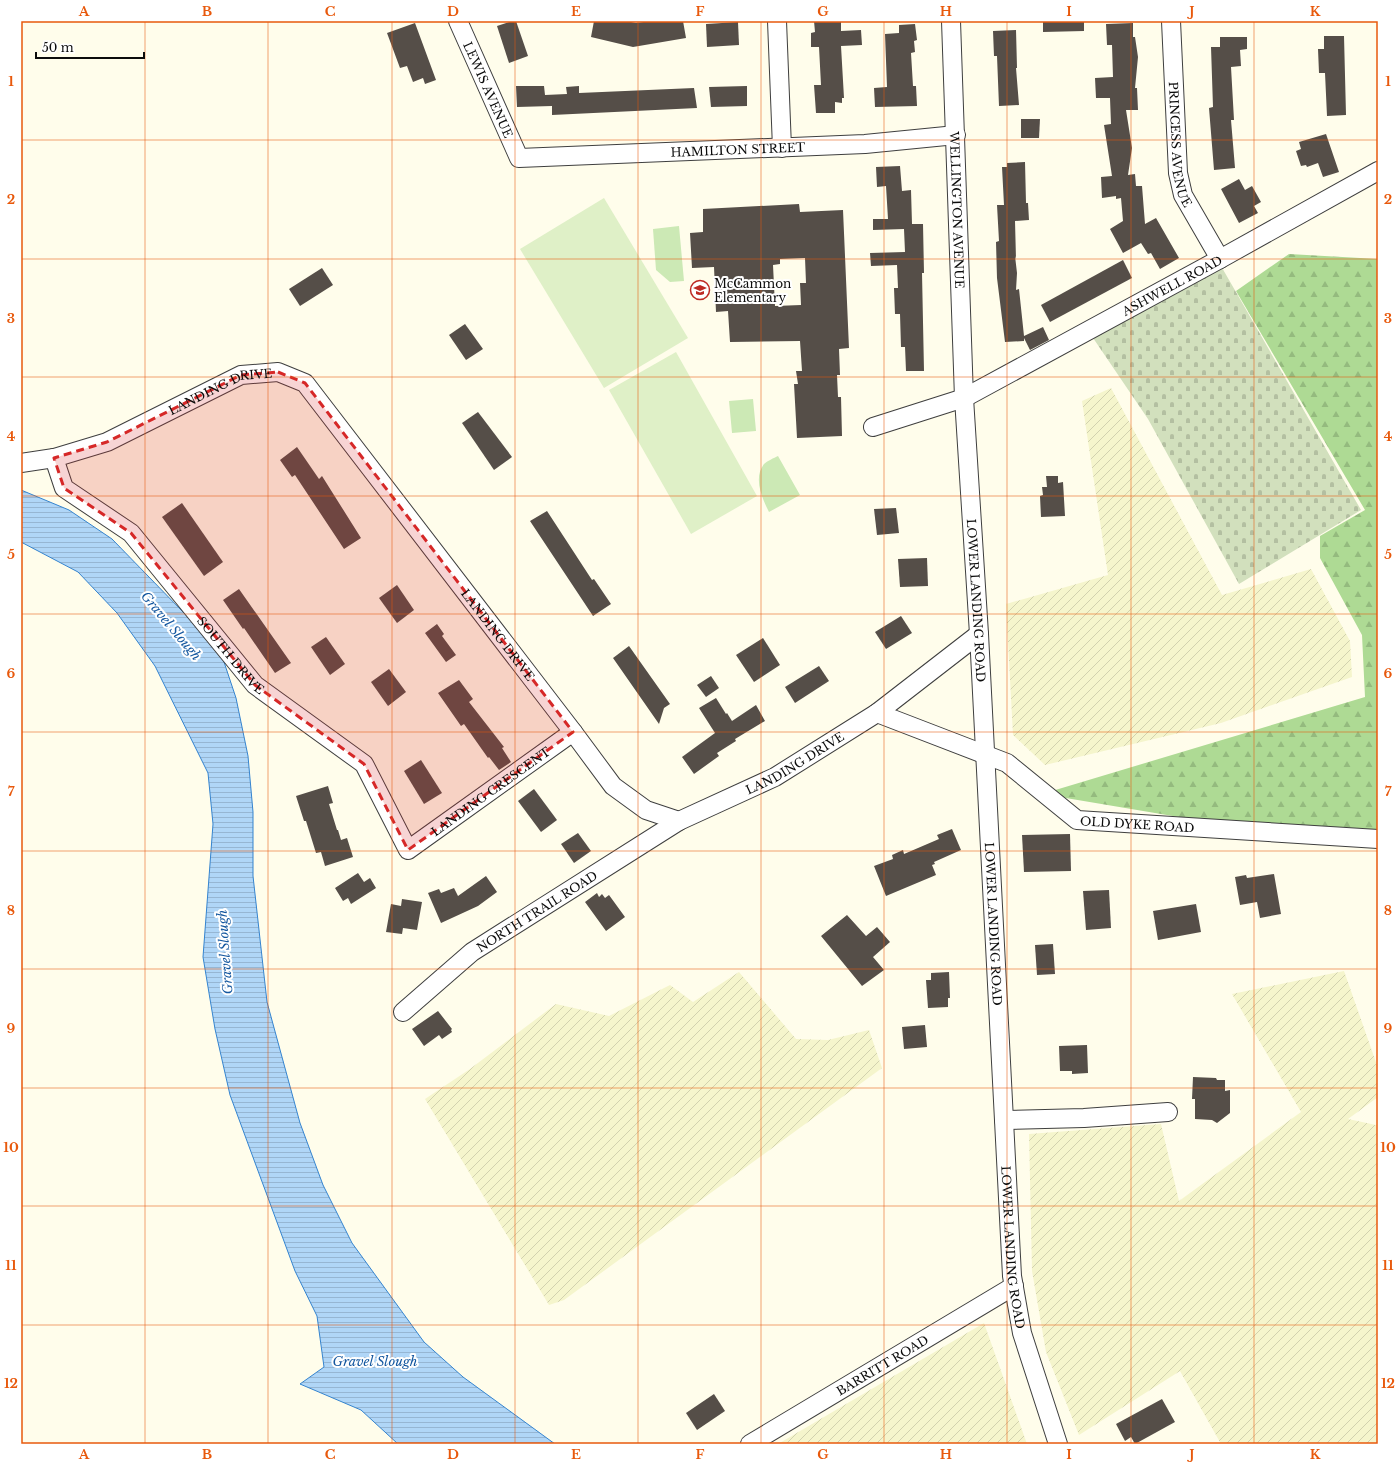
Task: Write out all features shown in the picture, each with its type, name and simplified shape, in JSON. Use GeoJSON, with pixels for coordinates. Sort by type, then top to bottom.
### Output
{"type":"FeatureCollection","features":[{"type":"Feature","properties":{"kind":"street","name":"LEWIS AVENUE"},"geometry":{"type":"LineString","coordinates":[[458,21],[519,158]]}},
{"type":"Feature","properties":{"kind":"street"},"geometry":{"type":"LineString","coordinates":[[777,21],[782,148]]}},
{"type":"Feature","properties":{"kind":"street","name":"WELLINGTON AVENUE"},"geometry":{"type":"LineString","coordinates":[[951,21],[964,398]]}},
{"type":"Feature","properties":{"kind":"street","name":"PRINCESS AVENUE"},"geometry":{"type":"LineString","coordinates":[[1171,21],[1178,173],[1184,195],[1220,259]]}},
{"type":"Feature","properties":{"kind":"street","name":"HAMILTON STREET"},"geometry":{"type":"LineString","coordinates":[[519,158],[865,144],[956,135]]}},
{"type":"Feature","properties":{"kind":"street","name":"ASHWELL ROAD"},"geometry":{"type":"LineString","coordinates":[[873,427],[964,398],[1378,171]]}},
{"type":"Feature","properties":{"kind":"street","name":"LANDING DRIVE"},"geometry":{"type":"LineString","coordinates":[[21,463],[54,458],[107,442],[241,375],[278,372],[305,383],[613,786],[646,810],[679,821],[775,777],[877,713],[979,634]]}},
{"type":"Feature","properties":{"kind":"street","name":"LOWER LANDING ROAD"},"geometry":{"type":"LineString","coordinates":[[964,398],[979,634],[1014,1286],[1022,1333],[1058,1444]]}},
{"type":"Feature","properties":{"kind":"street","name":"SOUTH DRIVE"},"geometry":{"type":"LineString","coordinates":[[54,458],[64,488],[131,533],[255,685],[364,764],[408,850]]}},
{"type":"Feature","properties":{"kind":"street","name":"OLD DYKE ROAD"},"geometry":{"type":"LineString","coordinates":[[877,713],[1008,763],[1077,820],[1378,839]]}},
{"type":"Feature","properties":{"kind":"street","name":"LANDING CRESCENT"},"geometry":{"type":"LineString","coordinates":[[408,850],[573,732]]}},
{"type":"Feature","properties":{"kind":"street","name":"NORTH TRAIL ROAD"},"geometry":{"type":"LineString","coordinates":[[403,1012],[472,952],[679,821]]}},
{"type":"Feature","properties":{"kind":"street"},"geometry":{"type":"LineString","coordinates":[[1004,1120],[1084,1118],[1168,1112]]}},
{"type":"Feature","properties":{"kind":"street","name":"BARRITT ROAD"},"geometry":{"type":"LineString","coordinates":[[750,1444],[1014,1286]]}},
{"type":"Feature","properties":{"kind":"highlighted area"},"geometry":{"type":"Polygon","coordinates":[[[278,372],[305,383],[573,732],[408,850],[364,764],[255,685],[131,533],[64,488],[54,458],[107,442],[241,375],[278,372]]]}},
{"type":"Feature","properties":{"kind":"green space"},"geometry":{"type":"Polygon","coordinates":[[[604,198],[688,338],[604,388],[520,249],[604,198]]]}},
{"type":"Feature","properties":{"kind":"green space"},"geometry":{"type":"Polygon","coordinates":[[[679,226],[684,281],[670,282],[656,270],[653,229],[679,226]]]}},
{"type":"Feature","properties":{"kind":"green space"},"geometry":{"type":"Polygon","coordinates":[[[1289,254],[1378,259],[1378,836],[1262,831],[1042,794],[1365,697],[1362,635],[1320,558],[1320,536],[1365,510],[1236,291],[1289,254]]]}},
{"type":"Feature","properties":{"kind":"green space"},"geometry":{"type":"Polygon","coordinates":[[[1217,259],[1361,510],[1239,584],[1148,419],[1089,332],[1217,259]]]}},
{"type":"Feature","properties":{"kind":"green space"},"geometry":{"type":"Polygon","coordinates":[[[676,352],[757,496],[691,534],[609,390],[676,352]]]}},
{"type":"Feature","properties":{"kind":"green space"},"geometry":{"type":"Polygon","coordinates":[[[1111,388],[1222,595],[1311,569],[1350,641],[1352,677],[1221,723],[1045,765],[1013,735],[1006,604],[1108,575],[1082,401],[1111,388]]]}},
{"type":"Feature","properties":{"kind":"green space"},"geometry":{"type":"Polygon","coordinates":[[[753,399],[756,431],[732,433],[729,401],[753,399]]]}},
{"type":"Feature","properties":{"kind":"green space"},"geometry":{"type":"Polygon","coordinates":[[[778,456],[800,495],[769,512],[761,494],[759,475],[764,464],[778,456]]]}},
{"type":"Feature","properties":{"kind":"green space"},"geometry":{"type":"Polygon","coordinates":[[[1344,971],[1378,1068],[1378,1097],[1348,1119],[1376,1125],[1378,1124],[1378,1444],[1221,1444],[1180,1371],[1079,1435],[1046,1352],[1032,1271],[1029,1134],[1161,1124],[1179,1201],[1301,1112],[1232,994],[1344,971]]]}},
{"type":"Feature","properties":{"kind":"green space"},"geometry":{"type":"Polygon","coordinates":[[[739,972],[796,1039],[828,1040],[869,1030],[882,1068],[564,1300],[549,1305],[425,1099],[470,1069],[556,1004],[609,1016],[670,985],[693,1002],[739,972]]]}},
{"type":"Feature","properties":{"kind":"green space"},"geometry":{"type":"Polygon","coordinates":[[[984,1323],[1027,1444],[778,1444],[984,1323]]]}},
{"type":"Feature","properties":{"kind":"water","name":"Gravel Slough"},"geometry":{"type":"Polygon","coordinates":[[[21,490],[69,510],[112,539],[220,650],[236,698],[248,756],[253,812],[253,876],[267,1002],[300,1123],[323,1185],[352,1243],[424,1342],[463,1377],[555,1444],[398,1444],[361,1410],[300,1384],[324,1367],[317,1316],[295,1271],[230,1095],[215,1029],[203,957],[213,824],[208,773],[155,666],[117,613],[78,572],[21,542],[21,490]]]}},
{"type":"Feature","properties":{"kind":"building"},"geometry":{"type":"Polygon","coordinates":[[[516,21],[528,56],[509,63],[497,26],[516,21]]]}},
{"type":"Feature","properties":{"kind":"building"},"geometry":{"type":"Polygon","coordinates":[[[594,21],[626,21],[636,23],[651,21],[683,21],[686,38],[633,47],[591,37],[594,21]]]}},
{"type":"Feature","properties":{"kind":"building"},"geometry":{"type":"Polygon","coordinates":[[[814,21],[841,21],[841,31],[861,30],[862,45],[841,46],[844,98],[842,98],[842,103],[835,102],[835,113],[816,113],[814,85],[821,85],[819,47],[811,47],[811,33],[815,32],[814,21]]]}},
{"type":"Feature","properties":{"kind":"building"},"geometry":{"type":"Polygon","coordinates":[[[1043,21],[1084,21],[1084,31],[1043,32],[1043,21]]]}},
{"type":"Feature","properties":{"kind":"building"},"geometry":{"type":"Polygon","coordinates":[[[738,22],[739,45],[707,47],[706,24],[738,22]]]}},
{"type":"Feature","properties":{"kind":"building"},"geometry":{"type":"Polygon","coordinates":[[[415,23],[436,80],[425,84],[423,78],[413,82],[407,66],[400,68],[387,33],[415,23]]]}},
{"type":"Feature","properties":{"kind":"building"},"geometry":{"type":"Polygon","coordinates":[[[1133,23],[1133,37],[1135,37],[1138,57],[1135,88],[1137,88],[1138,110],[1126,110],[1132,148],[1128,175],[1135,174],[1136,186],[1142,186],[1145,224],[1156,218],[1179,258],[1160,269],[1151,253],[1148,254],[1141,243],[1123,253],[1110,229],[1123,221],[1121,198],[1116,199],[1116,196],[1102,198],[1101,177],[1112,176],[1104,125],[1111,124],[1110,98],[1096,98],[1095,78],[1113,77],[1112,45],[1107,45],[1106,24],[1133,23]]]}},
{"type":"Feature","properties":{"kind":"building"},"geometry":{"type":"Polygon","coordinates":[[[915,24],[917,40],[914,41],[915,52],[911,53],[913,86],[916,86],[917,106],[875,107],[874,88],[887,87],[885,34],[899,33],[899,25],[915,24]]]}},
{"type":"Feature","properties":{"kind":"building"},"geometry":{"type":"Polygon","coordinates":[[[1016,30],[1016,68],[1019,105],[999,106],[997,56],[994,56],[993,31],[1016,30]]]}},
{"type":"Feature","properties":{"kind":"building"},"geometry":{"type":"Polygon","coordinates":[[[1324,36],[1344,36],[1346,115],[1327,116],[1325,73],[1319,73],[1318,49],[1324,49],[1324,36]]]}},
{"type":"Feature","properties":{"kind":"building"},"geometry":{"type":"Polygon","coordinates":[[[1220,37],[1247,37],[1247,49],[1240,50],[1241,66],[1231,67],[1234,120],[1231,120],[1235,168],[1214,170],[1209,108],[1213,107],[1211,47],[1220,47],[1220,37]]]}},
{"type":"Feature","properties":{"kind":"building"},"geometry":{"type":"Polygon","coordinates":[[[516,86],[544,86],[545,95],[567,94],[566,87],[579,86],[579,93],[694,88],[697,108],[552,115],[552,106],[517,107],[516,86]]]}},
{"type":"Feature","properties":{"kind":"building"},"geometry":{"type":"Polygon","coordinates":[[[747,86],[747,106],[711,107],[709,87],[747,86]]]}},
{"type":"Feature","properties":{"kind":"building"},"geometry":{"type":"Polygon","coordinates":[[[1021,119],[1040,119],[1039,138],[1021,138],[1021,119]]]}},
{"type":"Feature","properties":{"kind":"building"},"geometry":{"type":"Polygon","coordinates":[[[1326,134],[1339,172],[1323,177],[1318,163],[1307,167],[1306,165],[1301,166],[1296,151],[1301,149],[1299,142],[1326,134]]]}},
{"type":"Feature","properties":{"kind":"building"},"geometry":{"type":"Polygon","coordinates":[[[1025,162],[1026,203],[1028,203],[1029,220],[1015,221],[1016,259],[1015,256],[1017,273],[1016,290],[1019,289],[1024,336],[1043,327],[1049,340],[1030,350],[1024,338],[1024,341],[1005,342],[997,278],[996,242],[999,241],[997,205],[1004,205],[1002,167],[1007,167],[1007,163],[1025,162]]]}},
{"type":"Feature","properties":{"kind":"building"},"geometry":{"type":"Polygon","coordinates":[[[900,166],[902,191],[911,190],[912,224],[923,224],[924,273],[922,273],[924,371],[906,371],[905,347],[901,347],[900,314],[895,314],[894,288],[898,288],[897,265],[871,266],[870,253],[905,252],[904,229],[873,230],[873,219],[888,219],[886,186],[877,187],[876,167],[900,166]]]}},
{"type":"Feature","properties":{"kind":"building"},"geometry":{"type":"Polygon","coordinates":[[[1239,179],[1245,190],[1252,186],[1261,202],[1254,206],[1258,213],[1239,223],[1221,189],[1239,179]]]}},
{"type":"Feature","properties":{"kind":"building"},"geometry":{"type":"Polygon","coordinates":[[[799,204],[800,212],[843,210],[849,348],[839,349],[840,375],[837,375],[838,397],[841,397],[842,436],[797,438],[794,384],[798,384],[796,371],[802,371],[800,341],[730,342],[728,311],[716,312],[714,267],[692,268],[690,233],[703,232],[703,209],[799,204]],[[805,258],[780,259],[780,264],[773,265],[775,306],[801,305],[800,283],[806,283],[805,258]]]}},
{"type":"Feature","properties":{"kind":"building"},"geometry":{"type":"Polygon","coordinates":[[[1123,260],[1132,278],[1050,322],[1041,305],[1123,260]]]}},
{"type":"Feature","properties":{"kind":"building"},"geometry":{"type":"Polygon","coordinates":[[[322,268],[333,285],[300,306],[289,289],[322,268]]]}},
{"type":"Feature","properties":{"kind":"building"},"geometry":{"type":"Polygon","coordinates":[[[465,324],[483,349],[466,360],[449,335],[465,324]]]}},
{"type":"Feature","properties":{"kind":"building"},"geometry":{"type":"Polygon","coordinates":[[[478,412],[512,457],[494,470],[462,423],[478,412]]]}},
{"type":"Feature","properties":{"kind":"building"},"geometry":{"type":"Polygon","coordinates":[[[297,447],[319,479],[322,476],[361,538],[344,549],[295,475],[292,477],[280,460],[297,447]]]}},
{"type":"Feature","properties":{"kind":"building"},"geometry":{"type":"Polygon","coordinates":[[[1046,476],[1058,476],[1058,483],[1063,482],[1065,516],[1041,517],[1040,496],[1043,495],[1042,487],[1047,487],[1046,476]]]}},
{"type":"Feature","properties":{"kind":"building"},"geometry":{"type":"Polygon","coordinates":[[[182,503],[223,562],[204,576],[162,517],[182,503]]]}},
{"type":"Feature","properties":{"kind":"building"},"geometry":{"type":"Polygon","coordinates":[[[896,508],[899,533],[877,535],[874,509],[896,508]]]}},
{"type":"Feature","properties":{"kind":"building"},"geometry":{"type":"Polygon","coordinates":[[[547,511],[592,580],[594,579],[611,604],[593,616],[530,521],[547,511]]]}},
{"type":"Feature","properties":{"kind":"building"},"geometry":{"type":"Polygon","coordinates":[[[927,558],[928,586],[900,587],[898,559],[927,558]]]}},
{"type":"Feature","properties":{"kind":"building"},"geometry":{"type":"Polygon","coordinates":[[[397,585],[414,610],[397,623],[379,598],[397,585]]]}},
{"type":"Feature","properties":{"kind":"building"},"geometry":{"type":"Polygon","coordinates":[[[239,589],[291,663],[275,673],[223,600],[239,589]]]}},
{"type":"Feature","properties":{"kind":"building"},"geometry":{"type":"Polygon","coordinates":[[[901,616],[912,633],[886,649],[875,632],[901,616]]]}},
{"type":"Feature","properties":{"kind":"building"},"geometry":{"type":"Polygon","coordinates":[[[437,624],[444,634],[442,636],[456,655],[446,662],[425,633],[437,624]]]}},
{"type":"Feature","properties":{"kind":"building"},"geometry":{"type":"Polygon","coordinates":[[[326,637],[345,664],[330,675],[311,647],[326,637]]]}},
{"type":"Feature","properties":{"kind":"building"},"geometry":{"type":"Polygon","coordinates":[[[763,638],[780,665],[754,682],[736,655],[763,638]]]}},
{"type":"Feature","properties":{"kind":"building"},"geometry":{"type":"Polygon","coordinates":[[[629,646],[670,704],[664,708],[659,724],[613,658],[629,646]]]}},
{"type":"Feature","properties":{"kind":"building"},"geometry":{"type":"Polygon","coordinates":[[[819,666],[829,681],[795,703],[785,687],[819,666]]]}},
{"type":"Feature","properties":{"kind":"building"},"geometry":{"type":"Polygon","coordinates":[[[389,669],[406,692],[388,706],[371,682],[389,669]]]}},
{"type":"Feature","properties":{"kind":"building"},"geometry":{"type":"Polygon","coordinates":[[[711,676],[719,688],[706,697],[697,685],[711,676]]]}},
{"type":"Feature","properties":{"kind":"building"},"geometry":{"type":"Polygon","coordinates":[[[459,680],[473,699],[469,702],[504,747],[502,748],[511,762],[499,770],[489,757],[488,758],[464,724],[461,726],[438,693],[459,680]]]}},
{"type":"Feature","properties":{"kind":"building"},"geometry":{"type":"Polygon","coordinates":[[[716,698],[732,721],[756,705],[765,721],[735,739],[736,741],[717,753],[719,756],[694,774],[682,757],[715,733],[699,708],[716,698]]]}},
{"type":"Feature","properties":{"kind":"building"},"geometry":{"type":"Polygon","coordinates":[[[421,760],[442,793],[424,804],[404,771],[421,760]]]}},
{"type":"Feature","properties":{"kind":"building"},"geometry":{"type":"Polygon","coordinates":[[[328,786],[333,803],[329,804],[337,830],[341,840],[347,838],[353,857],[325,866],[321,852],[316,853],[296,796],[328,786]]]}},
{"type":"Feature","properties":{"kind":"building"},"geometry":{"type":"Polygon","coordinates":[[[534,789],[557,820],[541,832],[518,801],[534,789]]]}},
{"type":"Feature","properties":{"kind":"building"},"geometry":{"type":"Polygon","coordinates":[[[952,829],[961,850],[934,862],[935,864],[932,865],[936,875],[886,896],[874,866],[893,859],[892,855],[903,850],[904,854],[939,839],[937,835],[952,829]]]}},
{"type":"Feature","properties":{"kind":"building"},"geometry":{"type":"Polygon","coordinates":[[[578,833],[591,851],[574,863],[561,844],[578,833]]]}},
{"type":"Feature","properties":{"kind":"building"},"geometry":{"type":"Polygon","coordinates":[[[1070,834],[1071,871],[1024,872],[1022,835],[1070,834]]]}},
{"type":"Feature","properties":{"kind":"building"},"geometry":{"type":"Polygon","coordinates":[[[358,873],[364,882],[370,878],[376,888],[351,904],[348,898],[343,901],[335,888],[358,873]]]}},
{"type":"Feature","properties":{"kind":"building"},"geometry":{"type":"Polygon","coordinates":[[[1274,874],[1281,914],[1260,918],[1257,902],[1240,905],[1235,877],[1246,875],[1247,878],[1274,874]]]}},
{"type":"Feature","properties":{"kind":"building"},"geometry":{"type":"Polygon","coordinates":[[[486,876],[497,892],[478,906],[441,923],[428,893],[439,889],[441,893],[454,888],[458,896],[486,876]]]}},
{"type":"Feature","properties":{"kind":"building"},"geometry":{"type":"Polygon","coordinates":[[[1109,890],[1111,928],[1086,930],[1083,891],[1109,890]]]}},
{"type":"Feature","properties":{"kind":"building"},"geometry":{"type":"Polygon","coordinates":[[[597,893],[599,897],[602,894],[605,898],[609,895],[625,917],[606,931],[585,902],[597,893]]]}},
{"type":"Feature","properties":{"kind":"building"},"geometry":{"type":"Polygon","coordinates":[[[402,899],[422,902],[417,930],[403,928],[402,934],[386,932],[391,904],[401,906],[402,899]]]}},
{"type":"Feature","properties":{"kind":"building"},"geometry":{"type":"Polygon","coordinates":[[[1196,904],[1201,932],[1158,940],[1153,911],[1196,904]]]}},
{"type":"Feature","properties":{"kind":"building"},"geometry":{"type":"Polygon","coordinates":[[[847,915],[866,936],[877,927],[890,942],[873,957],[884,970],[862,986],[821,936],[847,915]]]}},
{"type":"Feature","properties":{"kind":"building"},"geometry":{"type":"Polygon","coordinates":[[[1053,944],[1055,974],[1037,975],[1035,945],[1053,944]]]}},
{"type":"Feature","properties":{"kind":"building"},"geometry":{"type":"Polygon","coordinates":[[[949,972],[950,998],[948,998],[948,1007],[928,1008],[926,980],[931,980],[931,973],[949,972]]]}},
{"type":"Feature","properties":{"kind":"building"},"geometry":{"type":"Polygon","coordinates":[[[438,1011],[452,1029],[452,1032],[442,1039],[439,1035],[424,1046],[412,1029],[438,1011]]]}},
{"type":"Feature","properties":{"kind":"building"},"geometry":{"type":"Polygon","coordinates":[[[925,1025],[927,1047],[904,1049],[902,1027],[925,1025]]]}},
{"type":"Feature","properties":{"kind":"building"},"geometry":{"type":"Polygon","coordinates":[[[1087,1045],[1088,1073],[1072,1074],[1072,1071],[1060,1071],[1059,1046],[1087,1045]]]}},
{"type":"Feature","properties":{"kind":"building"},"geometry":{"type":"Polygon","coordinates":[[[1193,1077],[1225,1080],[1225,1091],[1230,1090],[1230,1113],[1217,1123],[1212,1120],[1195,1119],[1195,1099],[1192,1099],[1193,1077]]]}},
{"type":"Feature","properties":{"kind":"building"},"geometry":{"type":"Polygon","coordinates":[[[714,1394],[725,1411],[697,1430],[686,1413],[714,1394]]]}},
{"type":"Feature","properties":{"kind":"building"},"geometry":{"type":"Polygon","coordinates":[[[1162,1399],[1175,1422],[1135,1444],[1131,1437],[1125,1441],[1116,1424],[1162,1399]]]}},
{"type":"Feature","properties":{"kind":"place","name":"McCammon Elementary"},"geometry":{"type":"Point","coordinates":[700,290]}}]}
